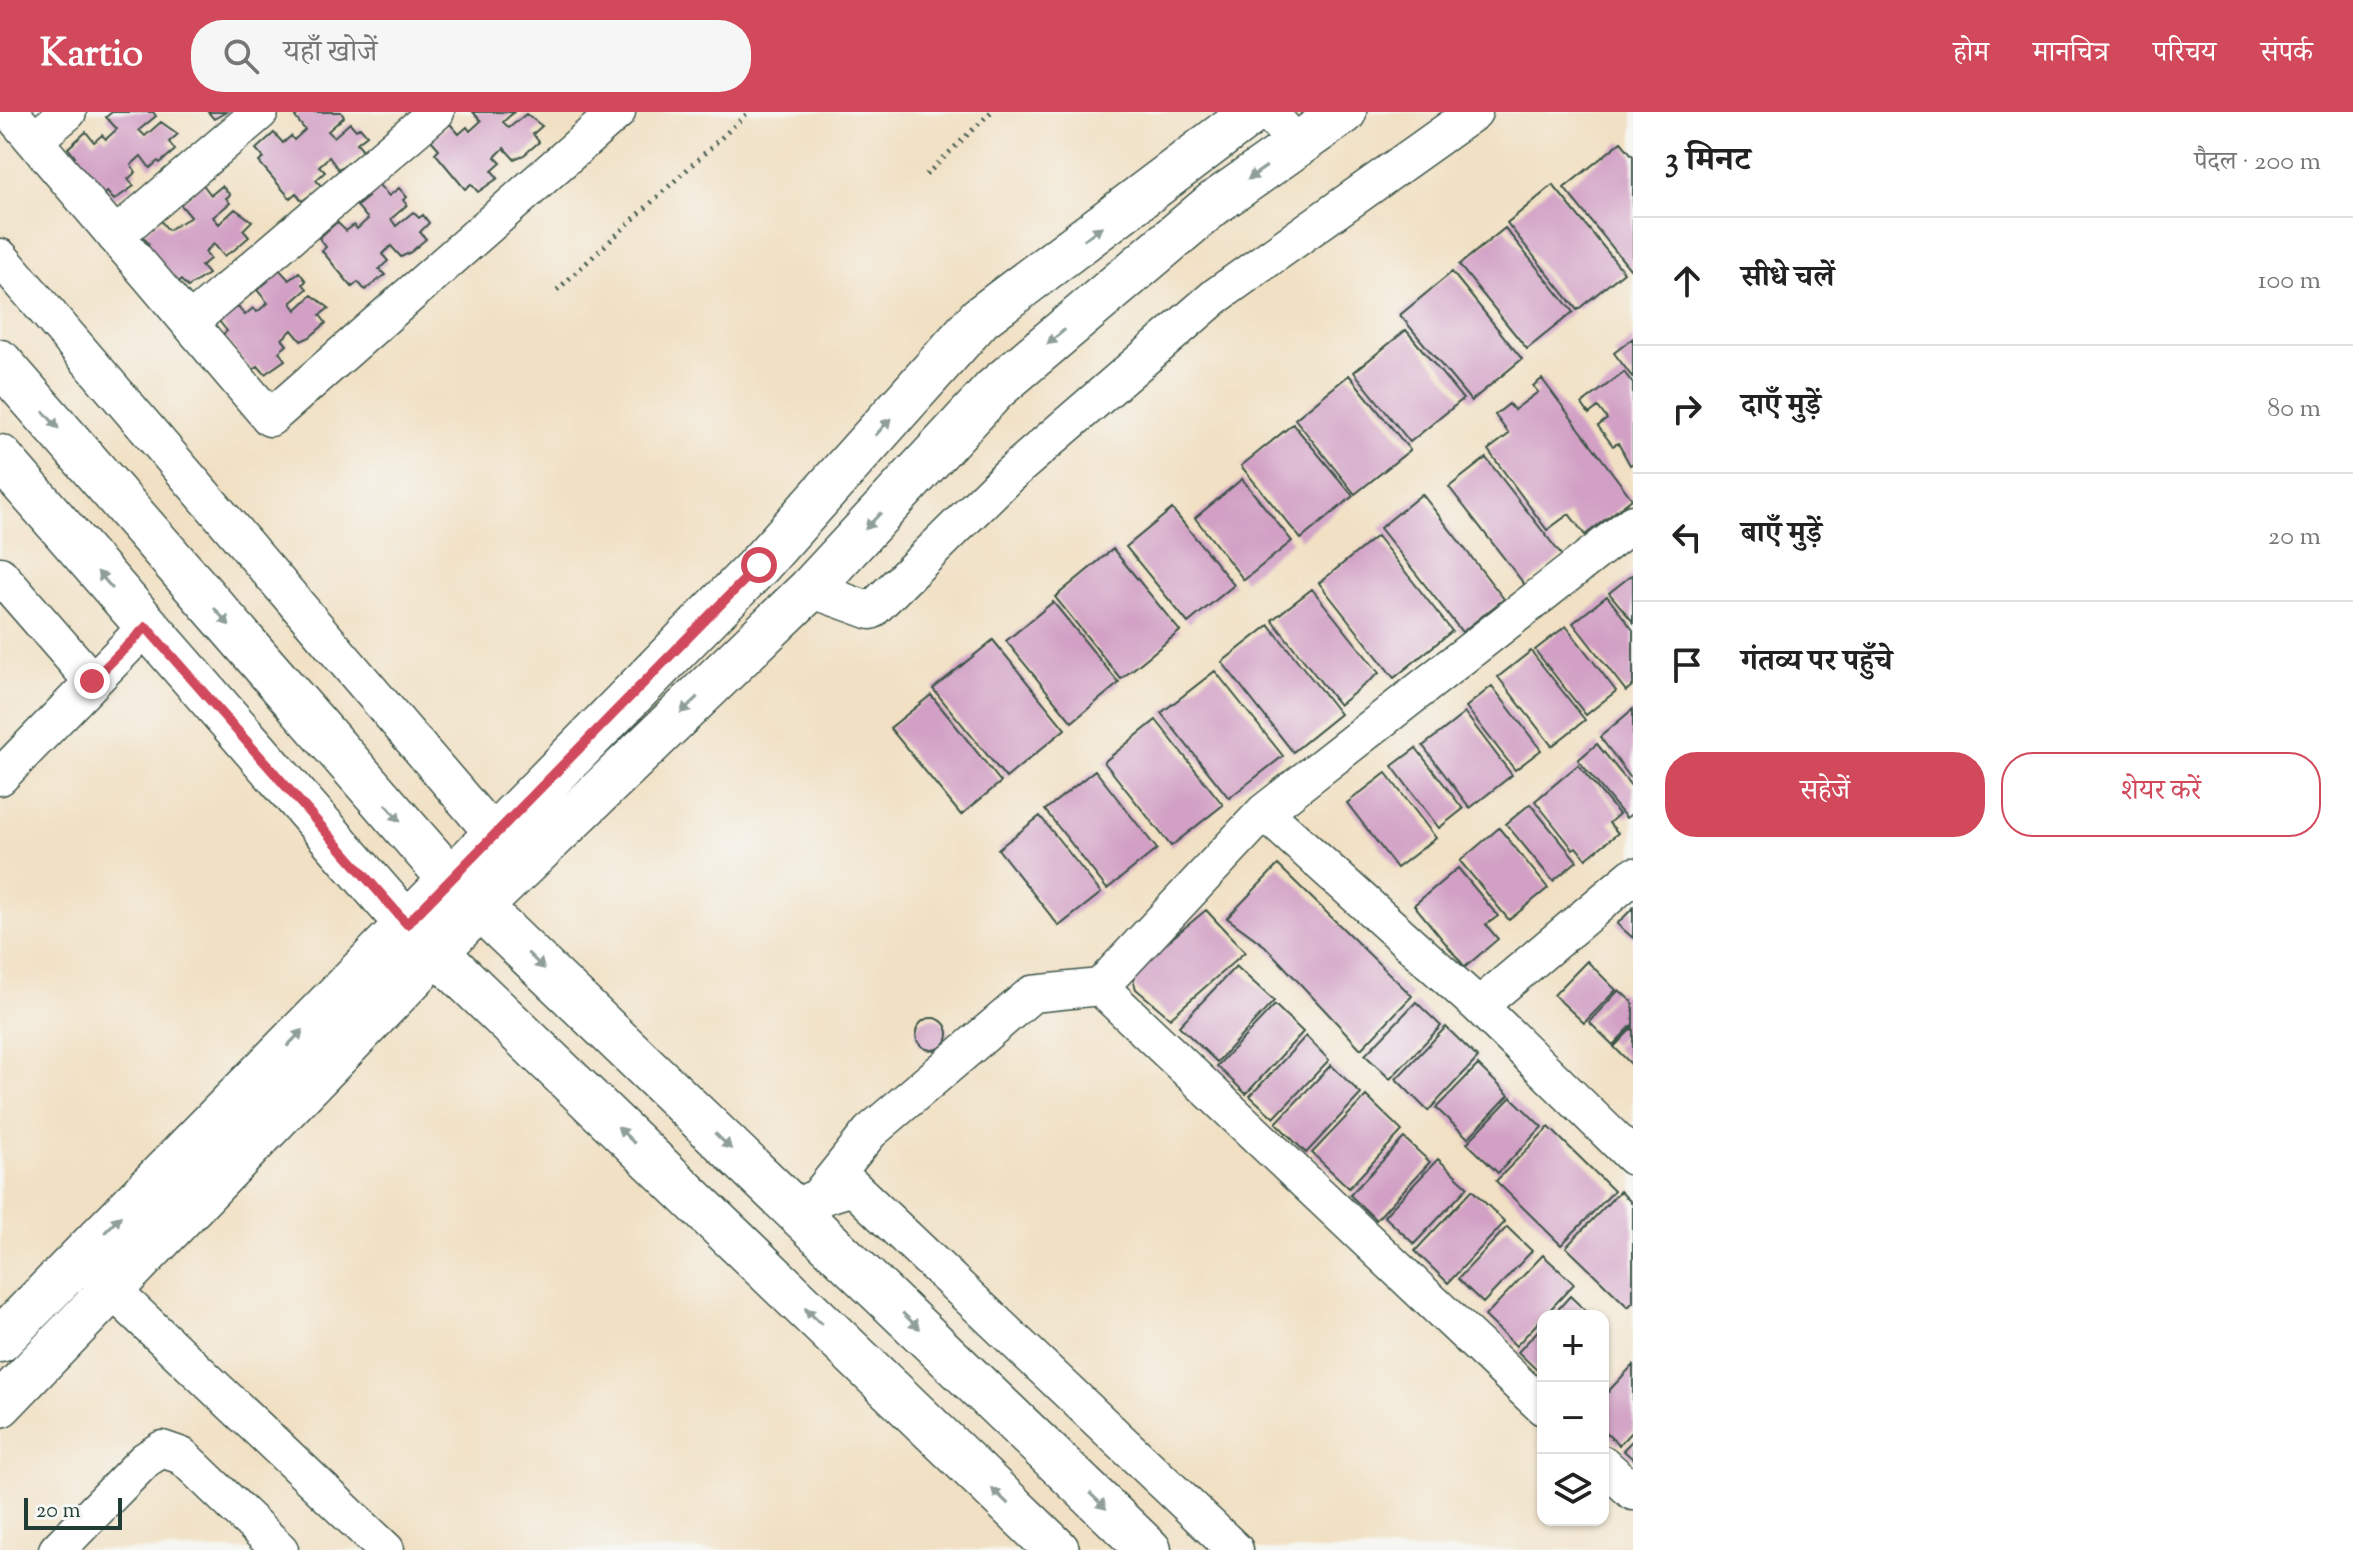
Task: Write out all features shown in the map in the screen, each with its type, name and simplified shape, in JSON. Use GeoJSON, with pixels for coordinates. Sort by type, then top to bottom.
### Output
{"type":"FeatureCollection","features":[{"type":"Feature","properties":{"kind":"street"},"geometry":{"type":"LineString","coordinates":[[10,112],[270,418],[617,112]]}},
{"type":"Feature","properties":{"kind":"street"},"geometry":{"type":"LineString","coordinates":[[34,140],[68,112]]}},
{"type":"Feature","properties":{"kind":"street"},"geometry":{"type":"LineString","coordinates":[[115,236],[260,112]]}},
{"type":"Feature","properties":{"kind":"street"},"geometry":{"type":"LineString","coordinates":[[189,323],[436,112]]}},
{"type":"Feature","properties":{"kind":"street"},"geometry":{"type":"LineString","coordinates":[[465,893],[494,835],[759,565],[980,318],[1253,112]]}},
{"type":"Feature","properties":{"kind":"street"},"geometry":{"type":"LineString","coordinates":[[1269,112],[1297,145]]}},
{"type":"Feature","properties":{"kind":"street"},"geometry":{"type":"LineString","coordinates":[[0,1340],[80,1259],[465,893],[810,589],[995,389],[1213,204],[1344,112]]}},
{"type":"Feature","properties":{"kind":"street"},"geometry":{"type":"LineString","coordinates":[[810,589],[871,611],[1008,476],[1216,296],[1474,112]]}},
{"type":"Feature","properties":{"kind":"street"},"geometry":{"type":"LineString","coordinates":[[0,257],[494,835]]}},
{"type":"Feature","properties":{"kind":"street"},"geometry":{"type":"LineString","coordinates":[[0,362],[465,893],[804,1202],[1149,1550]]}},
{"type":"Feature","properties":{"kind":"street"},"geometry":{"type":"LineString","coordinates":[[0,457],[421,938],[1057,1550]]}},
{"type":"Feature","properties":{"kind":"street"},"geometry":{"type":"LineString","coordinates":[[804,1202],[870,1132],[1032,994],[1100,987],[1264,812],[1633,523]]}},
{"type":"Feature","properties":{"kind":"street"},"geometry":{"type":"LineString","coordinates":[[0,575],[92,681]]}},
{"type":"Feature","properties":{"kind":"street"},"geometry":{"type":"LineString","coordinates":[[0,777],[146,627]]}},
{"type":"Feature","properties":{"kind":"street"},"geometry":{"type":"LineString","coordinates":[[1264,812],[1479,1006],[1633,1157]]}},
{"type":"Feature","properties":{"kind":"street"},"geometry":{"type":"LineString","coordinates":[[1479,1006],[1633,876]]}},
{"type":"Feature","properties":{"kind":"street"},"geometry":{"type":"LineString","coordinates":[[0,1405],[111,1289],[421,938]]}},
{"type":"Feature","properties":{"kind":"street"},"geometry":{"type":"LineString","coordinates":[[1100,987],[1537,1401]]}},
{"type":"Feature","properties":{"kind":"street"},"geometry":{"type":"LineString","coordinates":[[804,1202],[853,1187],[1235,1550]]}},
{"type":"Feature","properties":{"kind":"street"},"geometry":{"type":"LineString","coordinates":[[80,1259],[370,1545]]}},
{"type":"Feature","properties":{"kind":"street"},"geometry":{"type":"LineString","coordinates":[[57,1550],[145,1460],[162,1449],[182,1456],[280,1550]]}},
{"type":"Feature","properties":{"kind":"street"},"geometry":{"type":"LineString","coordinates":[[1609,1470],[1633,1492]]}},
{"type":"Feature","properties":{"kind":"path"},"geometry":{"type":"LineString","coordinates":[[557,290],[749,112]]}},
{"type":"Feature","properties":{"kind":"path"},"geometry":{"type":"LineString","coordinates":[[926,175],[991,112]]}},
{"type":"Feature","properties":{"kind":"building"},"geometry":{"type":"Polygon","coordinates":[[[112,112],[153,112],[156,116],[139,130],[145,136],[161,122],[178,134],[169,142],[175,150],[160,163],[158,161],[150,168],[141,156],[131,165],[136,172],[128,179],[134,186],[114,200],[107,192],[101,197],[70,161],[75,157],[68,148],[86,132],[94,142],[102,135],[106,139],[117,129],[106,117],[112,112]]]}},
{"type":"Feature","properties":{"kind":"building"},"geometry":{"type":"Polygon","coordinates":[[[208,112],[226,112],[214,119],[208,112]]]}},
{"type":"Feature","properties":{"kind":"building"},"geometry":{"type":"Polygon","coordinates":[[[301,112],[341,112],[344,117],[328,131],[334,137],[350,123],[356,130],[360,127],[367,135],[357,143],[364,151],[348,164],[338,169],[329,157],[319,166],[325,172],[316,180],[322,187],[302,201],[296,193],[290,198],[259,162],[264,158],[256,149],[274,133],[283,143],[291,136],[294,140],[305,130],[295,117],[301,112]]]}},
{"type":"Feature","properties":{"kind":"building"},"geometry":{"type":"Polygon","coordinates":[[[473,112],[514,112],[503,122],[509,128],[526,114],[542,126],[533,134],[539,142],[524,155],[514,159],[504,148],[495,157],[501,163],[492,171],[498,178],[478,192],[471,184],[465,189],[435,153],[439,149],[431,140],[450,124],[459,134],[467,127],[470,131],[481,121],[473,112]]]}},
{"type":"Feature","properties":{"kind":"building"},"geometry":{"type":"Polygon","coordinates":[[[1621,142],[1633,156],[1633,266],[1630,269],[1564,188],[1621,142]]]}},
{"type":"Feature","properties":{"kind":"building"},"geometry":{"type":"Polygon","coordinates":[[[198,178],[211,195],[222,186],[230,195],[226,198],[230,203],[213,217],[219,224],[235,209],[252,221],[243,230],[249,237],[234,250],[224,256],[214,244],[205,252],[210,259],[201,266],[208,274],[188,287],[181,280],[175,285],[144,249],[149,244],[141,235],[160,220],[168,230],[191,217],[180,204],[191,195],[198,178]]]}},
{"type":"Feature","properties":{"kind":"building"},"geometry":{"type":"Polygon","coordinates":[[[375,181],[389,196],[399,188],[407,197],[403,200],[407,205],[391,219],[396,226],[413,212],[419,218],[423,215],[429,223],[420,232],[426,239],[411,252],[401,257],[391,246],[382,254],[388,261],[379,269],[385,275],[365,290],[358,282],[352,287],[322,251],[326,247],[319,238],[337,222],[346,231],[354,225],[357,229],[368,219],[357,206],[368,197],[363,191],[375,181]]]}},
{"type":"Feature","properties":{"kind":"building"},"geometry":{"type":"Polygon","coordinates":[[[1553,185],[1624,272],[1577,310],[1507,223],[1553,185]]]}},
{"type":"Feature","properties":{"kind":"building"},"geometry":{"type":"Polygon","coordinates":[[[1505,228],[1573,312],[1527,349],[1459,265],[1505,228]]]}},
{"type":"Feature","properties":{"kind":"building"},"geometry":{"type":"Polygon","coordinates":[[[275,265],[289,280],[299,272],[306,281],[303,284],[307,289],[291,303],[296,310],[312,295],[329,308],[320,315],[326,323],[310,337],[301,341],[292,330],[282,339],[287,345],[279,352],[285,360],[265,374],[258,366],[252,371],[222,335],[227,331],[219,321],[237,306],[245,315],[253,308],[257,312],[268,303],[257,290],[268,281],[263,275],[275,265]]]}},
{"type":"Feature","properties":{"kind":"building"},"geometry":{"type":"Polygon","coordinates":[[[1452,272],[1522,359],[1471,401],[1400,315],[1452,272]]]}},
{"type":"Feature","properties":{"kind":"building"},"geometry":{"type":"Polygon","coordinates":[[[1406,330],[1463,399],[1410,442],[1354,372],[1406,330]]]}},
{"type":"Feature","properties":{"kind":"building"},"geometry":{"type":"Polygon","coordinates":[[[1633,338],[1633,378],[1614,353],[1633,338]]]}},
{"type":"Feature","properties":{"kind":"building"},"geometry":{"type":"Polygon","coordinates":[[[1624,372],[1633,384],[1633,463],[1630,465],[1618,443],[1613,446],[1598,426],[1607,419],[1598,407],[1589,414],[1582,404],[1624,372]]]}},
{"type":"Feature","properties":{"kind":"building"},"geometry":{"type":"Polygon","coordinates":[[[1349,375],[1410,450],[1355,494],[1295,419],[1349,375]]]}},
{"type":"Feature","properties":{"kind":"building"},"geometry":{"type":"Polygon","coordinates":[[[1542,379],[1632,499],[1585,535],[1569,514],[1547,530],[1488,450],[1509,434],[1495,415],[1509,404],[1514,410],[1538,392],[1533,386],[1542,379]]]}},
{"type":"Feature","properties":{"kind":"building"},"geometry":{"type":"Polygon","coordinates":[[[1293,424],[1353,496],[1301,539],[1241,466],[1293,424]]]}},
{"type":"Feature","properties":{"kind":"building"},"geometry":{"type":"Polygon","coordinates":[[[1486,458],[1562,556],[1525,585],[1449,487],[1486,458]]]}},
{"type":"Feature","properties":{"kind":"building"},"geometry":{"type":"Polygon","coordinates":[[[1242,479],[1292,541],[1244,580],[1195,518],[1242,479]]]}},
{"type":"Feature","properties":{"kind":"building"},"geometry":{"type":"Polygon","coordinates":[[[1422,494],[1504,599],[1462,632],[1380,528],[1422,494]]]}},
{"type":"Feature","properties":{"kind":"building"},"geometry":{"type":"Polygon","coordinates":[[[1172,509],[1234,585],[1188,623],[1126,547],[1172,509]]]}},
{"type":"Feature","properties":{"kind":"building"},"geometry":{"type":"Polygon","coordinates":[[[1377,536],[1452,631],[1394,678],[1319,583],[1377,536]]]}},
{"type":"Feature","properties":{"kind":"building"},"geometry":{"type":"Polygon","coordinates":[[[1113,549],[1180,631],[1121,679],[1055,597],[1113,549]]]}},
{"type":"Feature","properties":{"kind":"building"},"geometry":{"type":"Polygon","coordinates":[[[1633,574],[1633,622],[1609,593],[1633,574]]]}},
{"type":"Feature","properties":{"kind":"building"},"geometry":{"type":"Polygon","coordinates":[[[1312,589],[1379,673],[1339,705],[1272,620],[1312,589]]]}},
{"type":"Feature","properties":{"kind":"building"},"geometry":{"type":"Polygon","coordinates":[[[1607,596],[1633,630],[1633,685],[1626,691],[1573,623],[1607,596]]]}},
{"type":"Feature","properties":{"kind":"building"},"geometry":{"type":"Polygon","coordinates":[[[1053,602],[1119,683],[1072,722],[1006,641],[1053,602]]]}},
{"type":"Feature","properties":{"kind":"building"},"geometry":{"type":"Polygon","coordinates":[[[1269,625],[1340,714],[1293,752],[1222,662],[1269,625]]]}},
{"type":"Feature","properties":{"kind":"building"},"geometry":{"type":"Polygon","coordinates":[[[1566,626],[1616,691],[1586,715],[1535,650],[1566,626]]]}},
{"type":"Feature","properties":{"kind":"building"},"geometry":{"type":"Polygon","coordinates":[[[993,640],[1065,729],[1006,778],[933,689],[993,640]]]}},
{"type":"Feature","properties":{"kind":"building"},"geometry":{"type":"Polygon","coordinates":[[[1531,651],[1585,720],[1552,746],[1498,677],[1531,651]]]}},
{"type":"Feature","properties":{"kind":"building"},"geometry":{"type":"Polygon","coordinates":[[[1215,671],[1283,756],[1229,798],[1161,713],[1215,671]]]}},
{"type":"Feature","properties":{"kind":"building"},"geometry":{"type":"Polygon","coordinates":[[[1492,686],[1541,750],[1515,770],[1466,707],[1492,686]]]}},
{"type":"Feature","properties":{"kind":"building"},"geometry":{"type":"Polygon","coordinates":[[[931,695],[1001,782],[961,815],[890,728],[931,695]]]}},
{"type":"Feature","properties":{"kind":"building"},"geometry":{"type":"Polygon","coordinates":[[[1633,709],[1633,781],[1600,737],[1633,709]]]}},
{"type":"Feature","properties":{"kind":"building"},"geometry":{"type":"Polygon","coordinates":[[[1465,713],[1512,775],[1470,808],[1423,746],[1465,713]]]}},
{"type":"Feature","properties":{"kind":"building"},"geometry":{"type":"Polygon","coordinates":[[[1156,720],[1223,805],[1171,846],[1104,762],[1156,720]]]}},
{"type":"Feature","properties":{"kind":"building"},"geometry":{"type":"Polygon","coordinates":[[[1597,744],[1633,788],[1633,813],[1626,818],[1578,760],[1597,744]]]}},
{"type":"Feature","properties":{"kind":"building"},"geometry":{"type":"Polygon","coordinates":[[[1416,748],[1463,809],[1439,828],[1392,766],[1416,748]]]}},
{"type":"Feature","properties":{"kind":"building"},"geometry":{"type":"Polygon","coordinates":[[[1578,765],[1619,814],[1609,823],[1618,833],[1586,859],[1576,847],[1573,849],[1535,801],[1578,765]]]}},
{"type":"Feature","properties":{"kind":"building"},"geometry":{"type":"Polygon","coordinates":[[[1095,770],[1157,849],[1107,889],[1045,810],[1095,770]]]}},
{"type":"Feature","properties":{"kind":"building"},"geometry":{"type":"Polygon","coordinates":[[[1386,773],[1436,838],[1397,868],[1347,803],[1386,773]]]}},
{"type":"Feature","properties":{"kind":"building"},"geometry":{"type":"Polygon","coordinates":[[[1530,804],[1577,861],[1553,881],[1506,824],[1530,804]]]}},
{"type":"Feature","properties":{"kind":"building"},"geometry":{"type":"Polygon","coordinates":[[[1040,816],[1101,893],[1059,926],[998,849],[1040,816]]]}},
{"type":"Feature","properties":{"kind":"building"},"geometry":{"type":"Polygon","coordinates":[[[1499,828],[1548,888],[1509,920],[1460,861],[1499,828]]]}},
{"type":"Feature","properties":{"kind":"building"},"geometry":{"type":"Polygon","coordinates":[[[1278,865],[1412,996],[1361,1049],[1265,946],[1227,918],[1278,865]]]}},
{"type":"Feature","properties":{"kind":"building"},"geometry":{"type":"Polygon","coordinates":[[[1458,868],[1498,916],[1486,925],[1498,939],[1465,967],[1414,905],[1458,868]]]}},
{"type":"Feature","properties":{"kind":"building"},"geometry":{"type":"Polygon","coordinates":[[[1633,908],[1633,938],[1617,924],[1633,908]]]}},
{"type":"Feature","properties":{"kind":"building"},"geometry":{"type":"Polygon","coordinates":[[[1206,910],[1245,952],[1170,1018],[1136,989],[1133,979],[1148,958],[1206,910]]]}},
{"type":"Feature","properties":{"kind":"building"},"geometry":{"type":"Polygon","coordinates":[[[1587,961],[1616,990],[1584,1023],[1554,995],[1587,961]]]}},
{"type":"Feature","properties":{"kind":"building"},"geometry":{"type":"Polygon","coordinates":[[[1236,966],[1274,1001],[1217,1062],[1179,1026],[1236,966]]]}},
{"type":"Feature","properties":{"kind":"building"},"geometry":{"type":"Polygon","coordinates":[[[1619,990],[1633,1003],[1633,1024],[1613,1045],[1589,1022],[1619,990]]]}},
{"type":"Feature","properties":{"kind":"building"},"geometry":{"type":"Polygon","coordinates":[[[1416,1002],[1441,1026],[1390,1079],[1365,1055],[1416,1002]]]}},
{"type":"Feature","properties":{"kind":"building"},"geometry":{"type":"Polygon","coordinates":[[[1275,1005],[1303,1032],[1246,1094],[1217,1066],[1275,1005]]]}},
{"type":"Feature","properties":{"kind":"building"},"geometry":{"type":"Polygon","coordinates":[[[932,1018],[944,1022],[948,1034],[944,1046],[932,1050],[920,1046],[916,1034],[920,1022],[932,1018]]]}},
{"type":"Feature","properties":{"kind":"building"},"geometry":{"type":"Polygon","coordinates":[[[1446,1027],[1478,1058],[1428,1111],[1396,1079],[1446,1027]]]}},
{"type":"Feature","properties":{"kind":"building"},"geometry":{"type":"Polygon","coordinates":[[[1633,1027],[1633,1066],[1614,1047],[1633,1027]]]}},
{"type":"Feature","properties":{"kind":"building"},"geometry":{"type":"Polygon","coordinates":[[[1306,1036],[1329,1060],[1274,1118],[1250,1096],[1306,1036]]]}},
{"type":"Feature","properties":{"kind":"building"},"geometry":{"type":"Polygon","coordinates":[[[1331,1065],[1361,1094],[1306,1153],[1276,1123],[1331,1065]]]}},
{"type":"Feature","properties":{"kind":"building"},"geometry":{"type":"Polygon","coordinates":[[[1478,1065],[1509,1095],[1468,1138],[1436,1108],[1478,1065]]]}},
{"type":"Feature","properties":{"kind":"building"},"geometry":{"type":"Polygon","coordinates":[[[1366,1096],[1402,1131],[1349,1188],[1312,1153],[1366,1096]]]}},
{"type":"Feature","properties":{"kind":"building"},"geometry":{"type":"Polygon","coordinates":[[[1511,1097],[1542,1127],[1498,1173],[1467,1143],[1511,1097]]]}},
{"type":"Feature","properties":{"kind":"building"},"geometry":{"type":"Polygon","coordinates":[[[1549,1127],[1614,1191],[1561,1245],[1496,1181],[1549,1127]]]}},
{"type":"Feature","properties":{"kind":"building"},"geometry":{"type":"Polygon","coordinates":[[[1404,1138],[1430,1162],[1376,1220],[1350,1195],[1404,1138]]]}},
{"type":"Feature","properties":{"kind":"building"},"geometry":{"type":"Polygon","coordinates":[[[1438,1159],[1468,1187],[1414,1244],[1384,1216],[1438,1159]]]}},
{"type":"Feature","properties":{"kind":"building"},"geometry":{"type":"Polygon","coordinates":[[[1472,1190],[1505,1222],[1448,1283],[1415,1251],[1472,1190]]]}},
{"type":"Feature","properties":{"kind":"building"},"geometry":{"type":"Polygon","coordinates":[[[1620,1191],[1633,1204],[1633,1302],[1628,1307],[1566,1247],[1620,1191]]]}},
{"type":"Feature","properties":{"kind":"building"},"geometry":{"type":"Polygon","coordinates":[[[1507,1227],[1532,1251],[1483,1303],[1458,1279],[1507,1227]]]}},
{"type":"Feature","properties":{"kind":"building"},"geometry":{"type":"Polygon","coordinates":[[[1543,1255],[1574,1284],[1550,1310],[1537,1310],[1537,1324],[1516,1346],[1485,1316],[1543,1255]]]}},
{"type":"Feature","properties":{"kind":"building"},"geometry":{"type":"Polygon","coordinates":[[[1570,1296],[1585,1310],[1557,1310],[1570,1296]]]}},
{"type":"Feature","properties":{"kind":"building"},"geometry":{"type":"Polygon","coordinates":[[[1537,1331],[1537,1370],[1518,1352],[1537,1331]]]}},
{"type":"Feature","properties":{"kind":"building"},"geometry":{"type":"Polygon","coordinates":[[[1633,1365],[1633,1430],[1619,1445],[1609,1436],[1609,1391],[1633,1365]]]}},
{"type":"Feature","properties":{"kind":"building"},"geometry":{"type":"Polygon","coordinates":[[[1633,1440],[1633,1459],[1623,1450],[1633,1440]]]}},
{"type":"Feature","properties":{"kind":"route"},"geometry":{"type":"LineString","coordinates":[[92,681],[146,627],[407,924],[759,565]]}}]}
